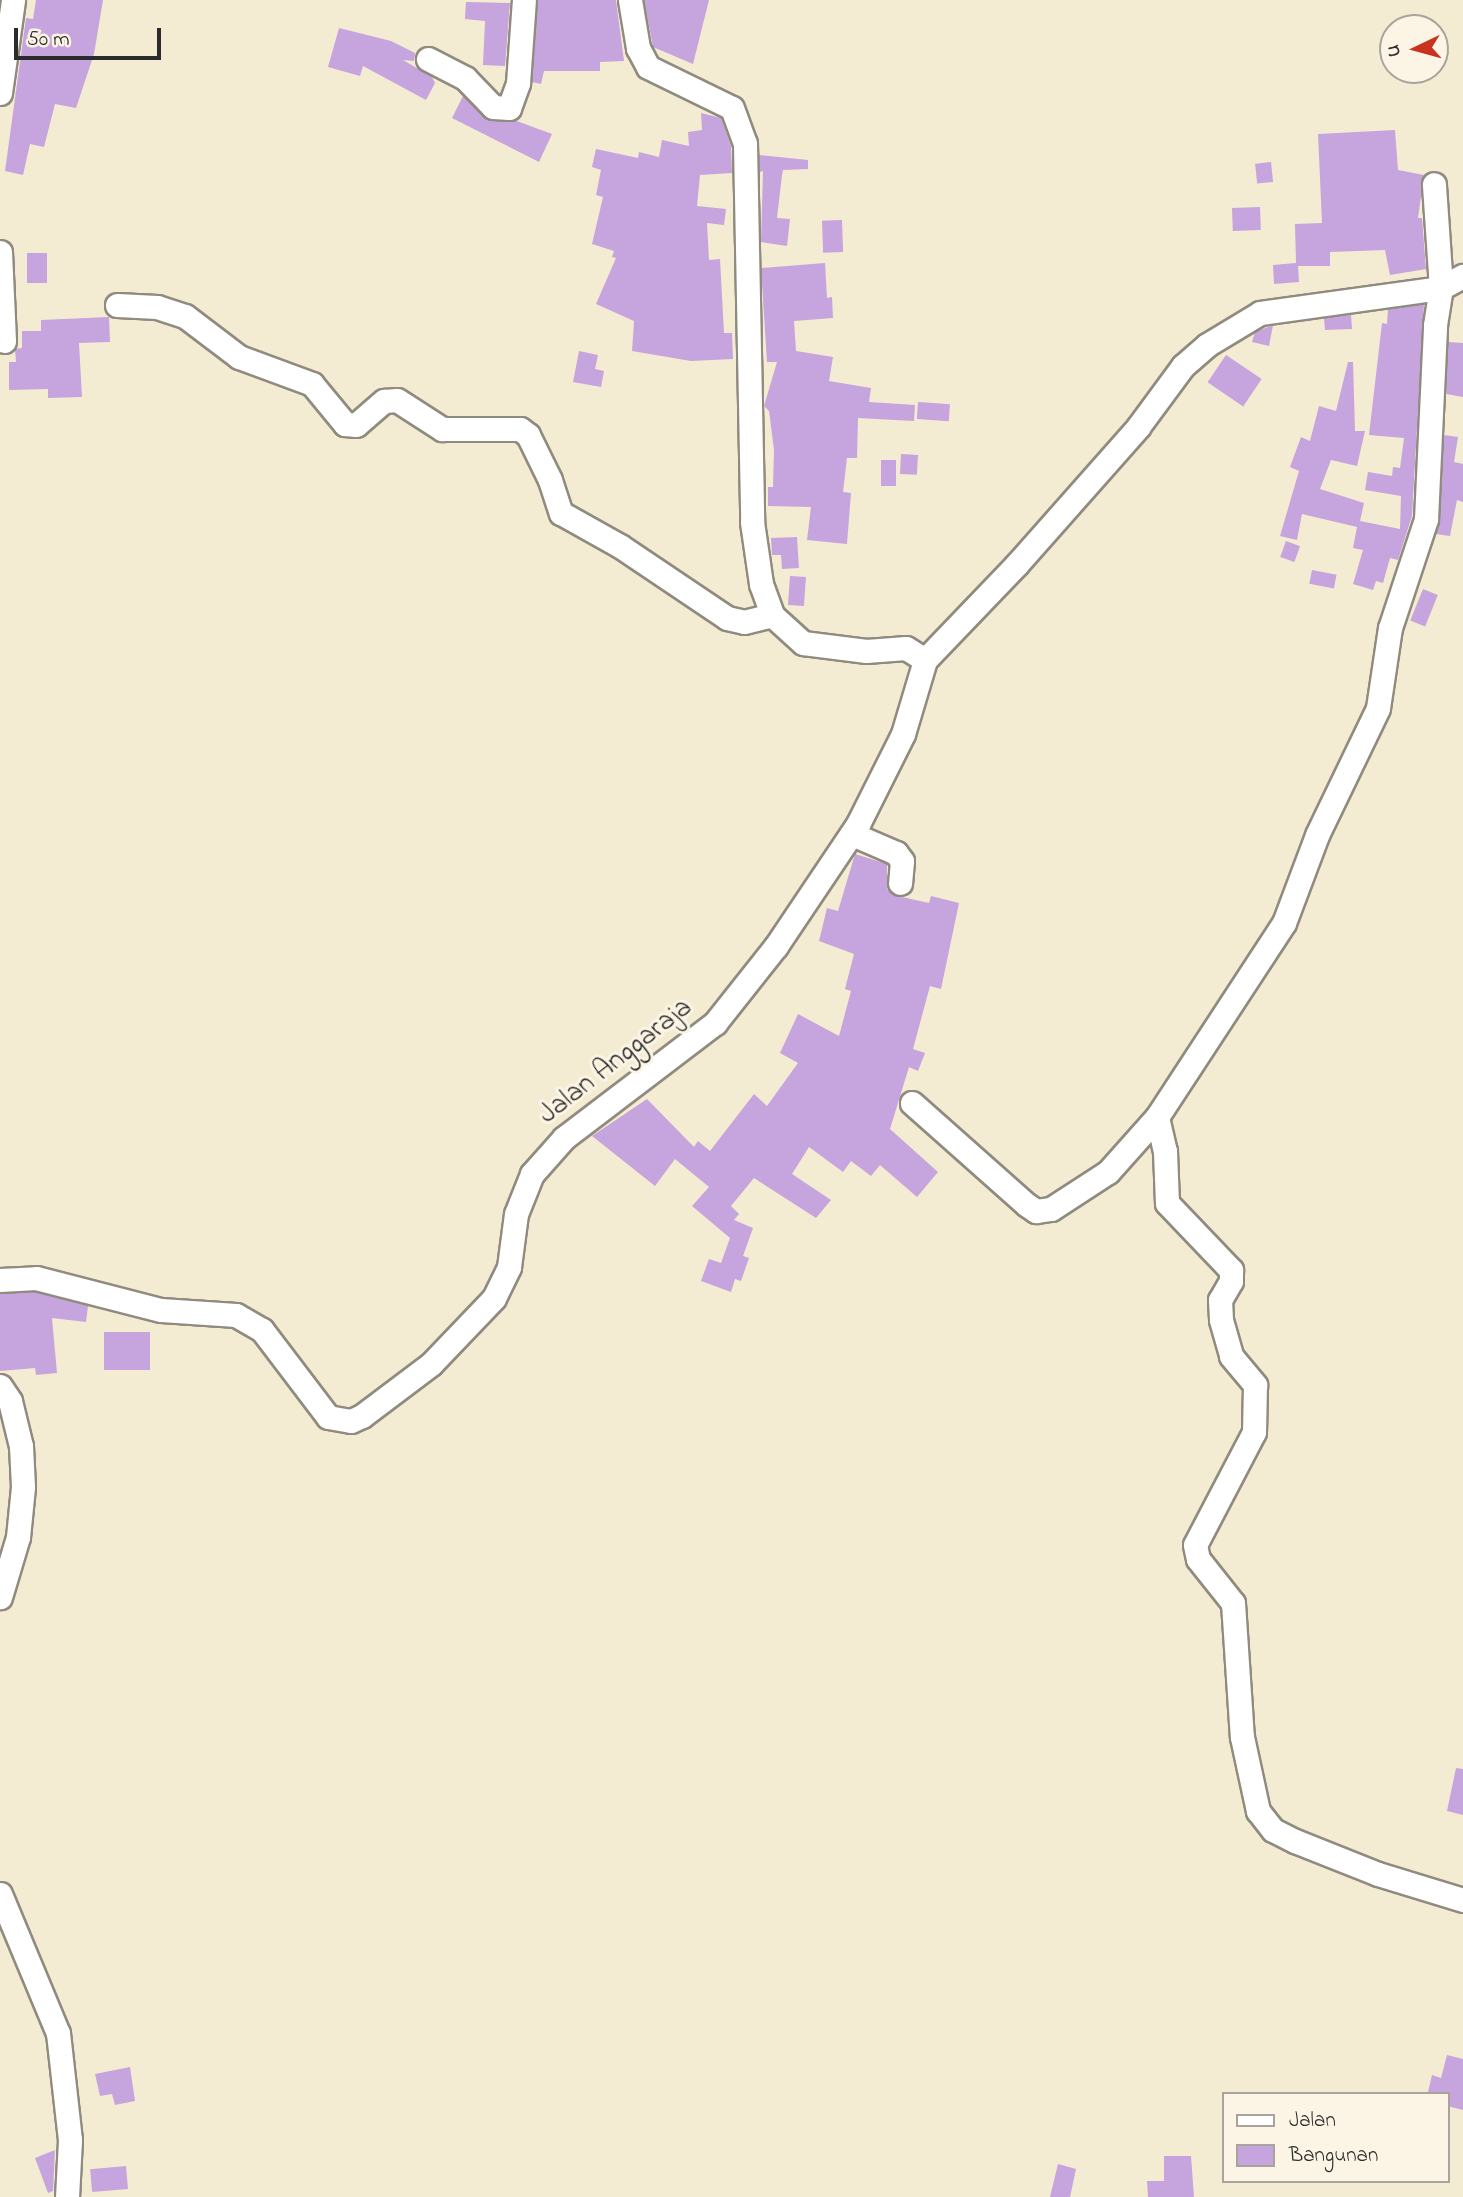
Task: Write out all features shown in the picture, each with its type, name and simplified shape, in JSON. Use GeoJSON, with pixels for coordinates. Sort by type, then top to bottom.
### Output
{"type":"FeatureCollection","features":[{"type":"Feature","properties":{"kind":"street"},"geometry":{"type":"LineString","coordinates":[[0,93],[13,0]]}},
{"type":"Feature","properties":{"kind":"street"},"geometry":{"type":"LineString","coordinates":[[428,60],[465,78],[494,107],[509,107],[518,83],[524,0]]}},
{"type":"Feature","properties":{"kind":"street"},"geometry":{"type":"LineString","coordinates":[[630,0],[638,48],[648,67],[732,108],[745,143],[752,522],[761,584],[772,615],[803,643],[866,651],[906,648],[925,660],[1017,564],[1138,428],[1183,366],[1207,345],[1260,313],[1441,289],[1463,276]]}},
{"type":"Feature","properties":{"kind":"street"},"geometry":{"type":"LineString","coordinates":[[912,1102],[1027,1205],[1045,1211],[1108,1171],[1157,1116],[1284,923],[1317,835],[1378,708],[1390,628],[1426,519],[1435,325],[1441,289],[1434,184]]}},
{"type":"Feature","properties":{"kind":"street"},"geometry":{"type":"LineString","coordinates":[[0,252],[4,341]]}},
{"type":"Feature","properties":{"kind":"street"},"geometry":{"type":"LineString","coordinates":[[117,305],[157,307],[185,316],[218,336],[239,357],[312,384],[345,424],[356,425],[384,401],[397,400],[442,429],[520,429],[528,435],[550,480],[561,513],[620,546],[727,618],[744,622],[772,615]]}},
{"type":"Feature","properties":{"kind":"street","name":"Jalan Anggaraja"},"geometry":{"type":"LineString","coordinates":[[0,1280],[36,1278],[161,1310],[236,1315],[262,1330],[328,1417],[351,1421],[362,1416],[431,1364],[494,1298],[509,1267],[516,1214],[532,1174],[564,1138],[716,1023],[776,946],[852,834],[903,734],[925,660]]}},
{"type":"Feature","properties":{"kind":"street"},"geometry":{"type":"LineString","coordinates":[[852,834],[896,853],[901,861],[900,883]]}},
{"type":"Feature","properties":{"kind":"street"},"geometry":{"type":"LineString","coordinates":[[1157,1116],[1165,1151],[1167,1203],[1231,1270],[1231,1281],[1220,1300],[1222,1320],[1231,1356],[1255,1385],[1254,1432],[1195,1545],[1198,1559],[1233,1603],[1242,1737],[1258,1811],[1273,1830],[1295,1841],[1378,1874],[1463,1900]]}},
{"type":"Feature","properties":{"kind":"street"},"geometry":{"type":"LineString","coordinates":[[0,1386],[10,1401],[21,1446],[23,1487],[18,1537],[0,1597]]}},
{"type":"Feature","properties":{"kind":"street"},"geometry":{"type":"LineString","coordinates":[[0,1895],[58,2033],[70,2140],[67,2197]]}},
{"type":"Feature","properties":{"kind":"building"},"geometry":{"type":"Polygon","coordinates":[[[36,0],[103,0],[94,54],[76,108],[55,104],[44,147],[30,144],[23,175],[5,171],[26,18],[33,19],[36,0]]]}},
{"type":"Feature","properties":{"kind":"building"},"geometry":{"type":"Polygon","coordinates":[[[538,0],[616,0],[624,61],[600,62],[600,71],[544,71],[541,84],[532,82],[538,0]]]}},
{"type":"Feature","properties":{"kind":"building"},"geometry":{"type":"Polygon","coordinates":[[[644,0],[709,0],[693,64],[653,47],[644,0]]]}},
{"type":"Feature","properties":{"kind":"building"},"geometry":{"type":"Polygon","coordinates":[[[466,2],[510,3],[505,66],[483,65],[485,21],[465,19],[466,2]]]}},
{"type":"Feature","properties":{"kind":"building"},"geometry":{"type":"Polygon","coordinates":[[[339,28],[391,41],[415,53],[414,61],[403,60],[432,77],[435,83],[426,100],[363,66],[360,76],[328,67],[339,28]]]}},
{"type":"Feature","properties":{"kind":"building"},"geometry":{"type":"Polygon","coordinates":[[[463,96],[491,121],[514,120],[552,134],[539,162],[452,118],[463,96]]]}},
{"type":"Feature","properties":{"kind":"building"},"geometry":{"type":"Polygon","coordinates":[[[701,113],[721,118],[731,146],[732,173],[700,175],[697,206],[726,209],[724,225],[707,223],[709,260],[720,259],[724,333],[732,333],[733,359],[691,361],[632,351],[634,321],[596,304],[616,258],[612,257],[614,251],[592,244],[603,197],[596,195],[601,170],[592,167],[596,149],[638,158],[639,152],[659,157],[662,140],[689,146],[688,132],[702,130],[701,113]]]}},
{"type":"Feature","properties":{"kind":"building"},"geometry":{"type":"Polygon","coordinates":[[[1395,130],[1398,170],[1424,175],[1418,218],[1422,218],[1426,269],[1390,275],[1385,250],[1330,252],[1330,266],[1298,266],[1299,282],[1274,284],[1273,265],[1296,263],[1295,224],[1322,223],[1318,134],[1395,130]]]}},
{"type":"Feature","properties":{"kind":"building"},"geometry":{"type":"Polygon","coordinates":[[[759,155],[808,160],[808,169],[783,170],[777,218],[790,219],[787,246],[761,242],[763,171],[760,172],[759,155]]]}},
{"type":"Feature","properties":{"kind":"building"},"geometry":{"type":"Polygon","coordinates":[[[1271,162],[1273,182],[1257,184],[1255,164],[1271,162]]]}},
{"type":"Feature","properties":{"kind":"building"},"geometry":{"type":"Polygon","coordinates":[[[1260,207],[1261,230],[1233,231],[1232,208],[1260,207]]]}},
{"type":"Feature","properties":{"kind":"building"},"geometry":{"type":"Polygon","coordinates":[[[842,220],[843,252],[823,253],[822,221],[842,220]]]}},
{"type":"Feature","properties":{"kind":"building"},"geometry":{"type":"Polygon","coordinates":[[[27,253],[47,253],[47,283],[27,283],[27,253]]]}},
{"type":"Feature","properties":{"kind":"building"},"geometry":{"type":"Polygon","coordinates":[[[825,263],[827,298],[832,297],[833,318],[794,321],[796,351],[833,357],[829,381],[871,388],[869,402],[915,405],[914,421],[858,418],[857,458],[847,458],[843,492],[851,493],[847,544],[807,540],[811,507],[768,506],[768,487],[773,487],[774,450],[769,411],[764,406],[777,362],[767,362],[761,268],[825,263]]]}},
{"type":"Feature","properties":{"kind":"building"},"geometry":{"type":"Polygon","coordinates":[[[1424,304],[1412,516],[1398,560],[1390,558],[1383,583],[1376,581],[1373,590],[1353,584],[1363,550],[1353,548],[1357,527],[1302,514],[1297,540],[1280,536],[1299,471],[1290,467],[1301,437],[1310,441],[1319,406],[1336,411],[1348,362],[1353,362],[1355,431],[1365,431],[1357,466],[1331,460],[1320,489],[1364,503],[1360,521],[1400,529],[1401,496],[1365,490],[1368,472],[1392,476],[1393,467],[1400,468],[1404,438],[1369,435],[1382,323],[1387,324],[1388,309],[1424,304]]]}},
{"type":"Feature","properties":{"kind":"building"},"geometry":{"type":"Polygon","coordinates":[[[1351,315],[1352,329],[1325,330],[1324,318],[1351,315]]]}},
{"type":"Feature","properties":{"kind":"building"},"geometry":{"type":"Polygon","coordinates":[[[109,317],[110,342],[79,343],[82,397],[48,398],[48,389],[9,390],[9,362],[16,362],[15,349],[22,348],[22,331],[41,331],[41,320],[109,317]]]}},
{"type":"Feature","properties":{"kind":"building"},"geometry":{"type":"Polygon","coordinates":[[[1273,325],[1269,346],[1252,342],[1255,332],[1273,325]]]}},
{"type":"Feature","properties":{"kind":"building"},"geometry":{"type":"Polygon","coordinates":[[[1448,342],[1463,343],[1463,397],[1446,394],[1448,342]]]}},
{"type":"Feature","properties":{"kind":"building"},"geometry":{"type":"Polygon","coordinates":[[[579,351],[598,355],[595,369],[604,371],[601,387],[573,382],[579,351]]]}},
{"type":"Feature","properties":{"kind":"building"},"geometry":{"type":"Polygon","coordinates":[[[1226,355],[1262,379],[1243,406],[1208,382],[1226,355]]]}},
{"type":"Feature","properties":{"kind":"building"},"geometry":{"type":"Polygon","coordinates":[[[918,402],[950,404],[949,421],[917,419],[918,402]]]}},
{"type":"Feature","properties":{"kind":"building"},"geometry":{"type":"Polygon","coordinates":[[[1444,435],[1458,437],[1454,462],[1463,464],[1463,502],[1457,500],[1450,536],[1436,534],[1444,435]]]}},
{"type":"Feature","properties":{"kind":"building"},"geometry":{"type":"Polygon","coordinates":[[[901,454],[918,455],[917,475],[900,474],[901,454]]]}},
{"type":"Feature","properties":{"kind":"building"},"geometry":{"type":"Polygon","coordinates":[[[881,460],[896,460],[896,486],[881,486],[881,460]]]}},
{"type":"Feature","properties":{"kind":"building"},"geometry":{"type":"Polygon","coordinates":[[[797,537],[799,568],[782,569],[781,555],[772,555],[771,538],[797,537]]]}},
{"type":"Feature","properties":{"kind":"building"},"geometry":{"type":"Polygon","coordinates":[[[1286,541],[1300,546],[1294,562],[1280,557],[1286,541]]]}},
{"type":"Feature","properties":{"kind":"building"},"geometry":{"type":"Polygon","coordinates":[[[1312,570],[1337,575],[1334,589],[1309,584],[1312,570]]]}},
{"type":"Feature","properties":{"kind":"building"},"geometry":{"type":"Polygon","coordinates":[[[790,576],[806,577],[804,606],[788,605],[790,576]]]}},
{"type":"Feature","properties":{"kind":"building"},"geometry":{"type":"Polygon","coordinates":[[[1423,589],[1438,595],[1425,627],[1410,621],[1423,589]]]}},
{"type":"Feature","properties":{"kind":"building"},"geometry":{"type":"Polygon","coordinates":[[[855,854],[887,864],[887,889],[893,895],[929,903],[931,896],[959,903],[941,989],[930,986],[913,1049],[925,1053],[918,1071],[909,1067],[890,1129],[938,1172],[917,1197],[880,1165],[871,1176],[851,1161],[843,1172],[809,1147],[792,1174],[831,1200],[816,1218],[754,1178],[731,1206],[739,1214],[734,1220],[753,1228],[743,1256],[749,1258],[741,1281],[735,1279],[731,1292],[701,1281],[709,1259],[721,1263],[730,1238],[692,1206],[709,1187],[675,1159],[655,1186],[592,1136],[647,1099],[694,1147],[698,1141],[710,1151],[754,1094],[767,1106],[798,1063],[780,1053],[798,1014],[839,1036],[851,991],[845,989],[854,954],[819,941],[827,908],[838,911],[855,854]]]}},
{"type":"Feature","properties":{"kind":"building"},"geometry":{"type":"Polygon","coordinates":[[[35,1292],[88,1306],[86,1322],[52,1318],[57,1373],[36,1375],[35,1368],[0,1371],[0,1294],[35,1292]]]}},
{"type":"Feature","properties":{"kind":"building"},"geometry":{"type":"Polygon","coordinates":[[[104,1332],[150,1332],[150,1370],[104,1370],[104,1332]]]}},
{"type":"Feature","properties":{"kind":"building"},"geometry":{"type":"Polygon","coordinates":[[[1456,1768],[1463,1769],[1463,1815],[1447,1811],[1456,1768]]]}},
{"type":"Feature","properties":{"kind":"building"},"geometry":{"type":"Polygon","coordinates":[[[1447,2055],[1463,2059],[1463,2110],[1449,2106],[1449,2092],[1428,2092],[1432,2075],[1441,2078],[1447,2055]]]}},
{"type":"Feature","properties":{"kind":"building"},"geometry":{"type":"Polygon","coordinates":[[[130,2067],[135,2101],[115,2105],[112,2094],[100,2096],[95,2074],[130,2067]]]}},
{"type":"Feature","properties":{"kind":"building"},"geometry":{"type":"Polygon","coordinates":[[[55,2150],[53,2191],[48,2193],[35,2158],[55,2150]]]}},
{"type":"Feature","properties":{"kind":"building"},"geometry":{"type":"Polygon","coordinates":[[[1164,2156],[1191,2156],[1194,2197],[1148,2197],[1147,2181],[1164,2181],[1164,2156]]]}},
{"type":"Feature","properties":{"kind":"building"},"geometry":{"type":"Polygon","coordinates":[[[1058,2164],[1076,2169],[1070,2197],[1050,2197],[1058,2164]]]}},
{"type":"Feature","properties":{"kind":"building"},"geometry":{"type":"Polygon","coordinates":[[[126,2166],[128,2189],[92,2192],[90,2169],[126,2166]]]}}]}
